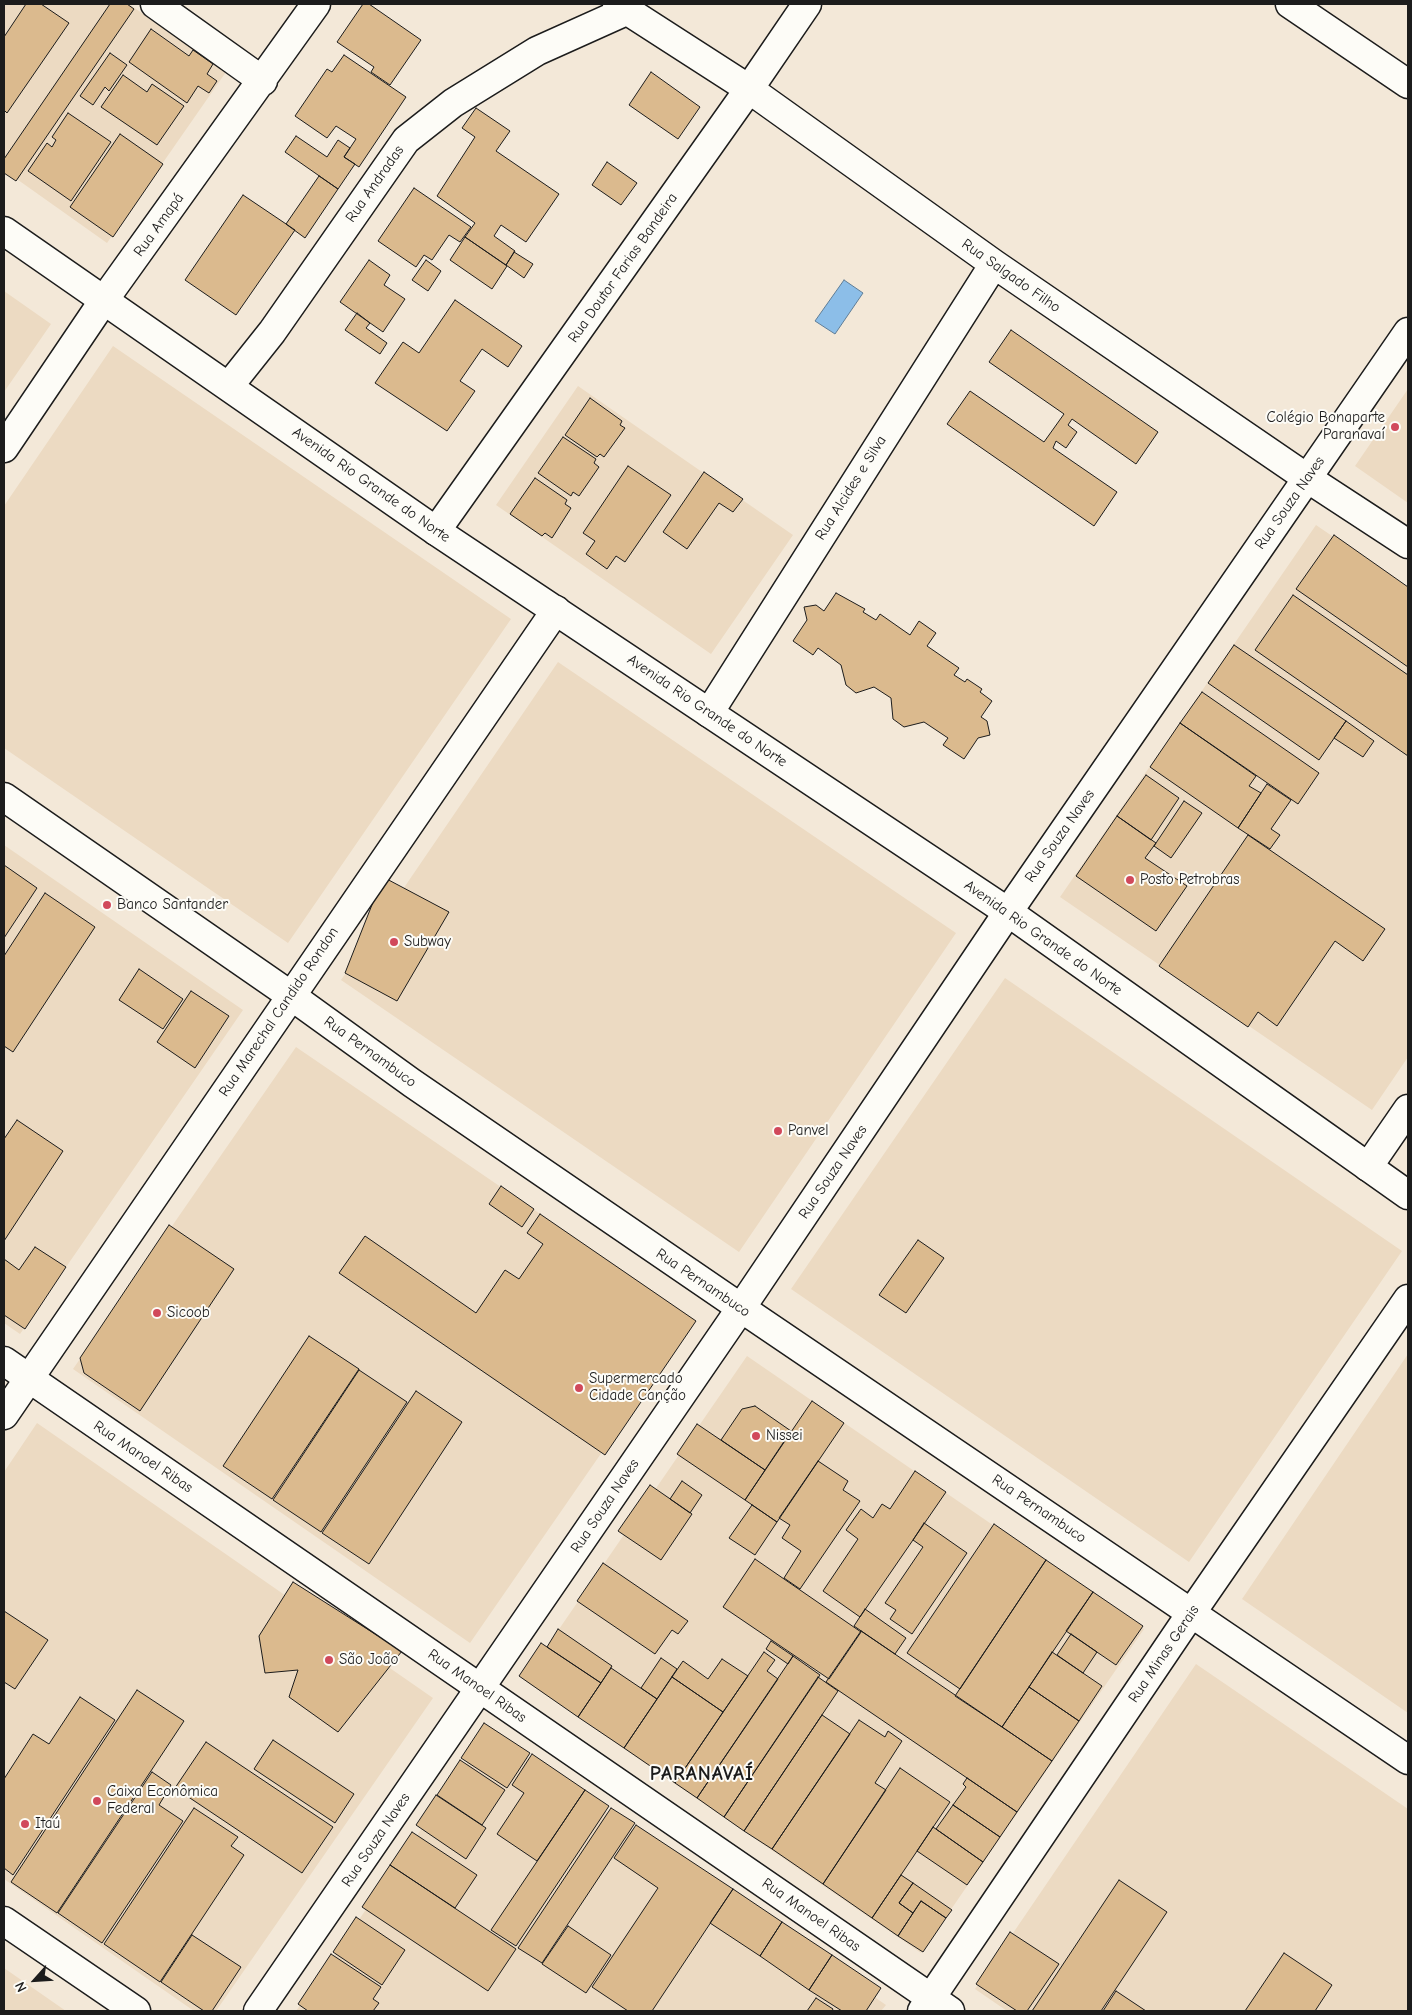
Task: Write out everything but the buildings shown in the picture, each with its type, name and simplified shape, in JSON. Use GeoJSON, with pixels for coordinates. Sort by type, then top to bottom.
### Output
{"type":"FeatureCollection","features":[{"type":"Feature","properties":{"kind":"street"},"geometry":{"type":"LineString","coordinates":[[154,4],[263,81]]}},
{"type":"Feature","properties":{"kind":"street","name":"Rua Amapá"},"geometry":{"type":"LineString","coordinates":[[4,448],[104,300],[263,81],[316,4]]}},
{"type":"Feature","properties":{"kind":"street","name":"Rua Doutor Farias Bandeira"},"geometry":{"type":"LineString","coordinates":[[436,530],[749,90],[807,4]]}},
{"type":"Feature","properties":{"kind":"street"},"geometry":{"type":"LineString","coordinates":[[1290,4],[1408,84]]}},
{"type":"Feature","properties":{"kind":"street","name":"Rua Salgado Filho"},"geometry":{"type":"LineString","coordinates":[[622,7],[749,90],[994,264],[1307,478],[1408,544]]}},
{"type":"Feature","properties":{"kind":"street","name":"Rua Andradas"},"geometry":{"type":"LineString","coordinates":[[229,386],[272,332],[406,140],[453,103],[537,50],[622,7]]}},
{"type":"Feature","properties":{"kind":"street","name":"Avenida Rio Grande do Norte"},"geometry":{"type":"LineString","coordinates":[[4,231],[436,530],[1008,912],[1408,1195]]}},
{"type":"Feature","properties":{"kind":"street","name":"Rua Alcides e Silva"},"geometry":{"type":"LineString","coordinates":[[709,713],[994,264]]}},
{"type":"Feature","properties":{"kind":"street","name":"Rua Souza Naves"},"geometry":{"type":"LineString","coordinates":[[258,2011],[741,1308],[1008,912],[1408,332]]}},
{"type":"Feature","properties":{"kind":"street","name":"Rua Marechal Candido Rondon"},"geometry":{"type":"LineString","coordinates":[[4,1415],[290,995],[556,610]]}},
{"type":"Feature","properties":{"kind":"street","name":"Rua Pernambuco"},"geometry":{"type":"LineString","coordinates":[[4,797],[290,995],[412,1083],[1408,1760]]}},
{"type":"Feature","properties":{"kind":"street"},"geometry":{"type":"LineString","coordinates":[[1368,1167],[1408,1110]]}},
{"type":"Feature","properties":{"kind":"street","name":"Rua Minas Gerais"},"geometry":{"type":"LineString","coordinates":[[934,2007],[1192,1612],[1408,1299]]}},
{"type":"Feature","properties":{"kind":"street","name":"Rua Manoel Ribas"},"geometry":{"type":"LineString","coordinates":[[4,1361],[480,1688],[934,2007]]}},
{"type":"Feature","properties":{"kind":"street"},"geometry":{"type":"LineString","coordinates":[[4,1921],[136,2011]]}},
{"type":"Feature","properties":{"kind":"shaded area"},"geometry":{"type":"Polygon","coordinates":[[[4,4],[129,4],[226,72],[107,243],[4,170],[4,4]]]}},
{"type":"Feature","properties":{"kind":"shaded area"},"geometry":{"type":"Polygon","coordinates":[[[4,291],[51,324],[4,392],[4,291]]]}},
{"type":"Feature","properties":{"kind":"shaded area"},"geometry":{"type":"Polygon","coordinates":[[[113,346],[511,619],[288,943],[4,748],[4,506],[113,346]]]}},
{"type":"Feature","properties":{"kind":"shaded area"},"geometry":{"type":"Polygon","coordinates":[[[578,386],[793,535],[711,654],[496,505],[578,386]]]}},
{"type":"Feature","properties":{"kind":"shaded area","name":"Colégio Bonaparte Paranavaí"},"geometry":{"type":"Polygon","coordinates":[[[1408,389],[1408,503],[1355,466],[1408,389]]]}},
{"type":"Feature","properties":{"kind":"shaded area"},"geometry":{"type":"Polygon","coordinates":[[[1316,525],[1408,588],[1408,1057],[1372,1110],[1060,897],[1316,525]]]}},
{"type":"Feature","properties":{"kind":"shaded area"},"geometry":{"type":"Polygon","coordinates":[[[558,662],[956,933],[739,1252],[341,980],[558,662]]]}},
{"type":"Feature","properties":{"kind":"shaded area"},"geometry":{"type":"Polygon","coordinates":[[[4,845],[243,1010],[20,1334],[4,1323],[4,845]]]}},
{"type":"Feature","properties":{"kind":"shaded area"},"geometry":{"type":"Polygon","coordinates":[[[1005,978],[1402,1251],[1189,1562],[791,1289],[1005,978]]]}},
{"type":"Feature","properties":{"kind":"shaded area"},"geometry":{"type":"Polygon","coordinates":[[[296,1047],[694,1319],[470,1643],[73,1369],[296,1047]]]}},
{"type":"Feature","properties":{"kind":"shaded area"},"geometry":{"type":"Polygon","coordinates":[[[1408,1354],[1408,1713],[1242,1599],[1408,1354]]]}},
{"type":"Feature","properties":{"kind":"shaded area"},"geometry":{"type":"Polygon","coordinates":[[[747,1356],[1144,1629],[921,1953],[524,1680],[747,1356]]]}},
{"type":"Feature","properties":{"kind":"shaded area"},"geometry":{"type":"Polygon","coordinates":[[[37,1423],[433,1698],[216,2011],[194,2011],[4,1879],[4,1472],[37,1423]]]}},
{"type":"Feature","properties":{"kind":"shaded area"},"geometry":{"type":"Polygon","coordinates":[[[1196,1664],[1408,1809],[1408,2011],[1007,2011],[975,1989],[1196,1664]]]}},
{"type":"Feature","properties":{"kind":"shaded area"},"geometry":{"type":"Polygon","coordinates":[[[489,1731],[886,2005],[881,2011],[296,2011],[489,1731]]]}},
{"type":"Feature","properties":{"kind":"shaded area"},"geometry":{"type":"Polygon","coordinates":[[[4,1968],[66,2011],[4,2011],[4,1968]]]}},
{"type":"Feature","properties":{"kind":"water"},"geometry":{"type":"Polygon","coordinates":[[[844,280],[863,293],[835,334],[815,321],[844,280]]]}},
{"type":"Feature","properties":{"kind":"place","name":"Colégio Bonaparte Paranavaí"},"geometry":{"type":"Point","coordinates":[1395,427]}},
{"type":"Feature","properties":{"kind":"place","name":"Posto Petrobras"},"geometry":{"type":"Point","coordinates":[1130,880]}},
{"type":"Feature","properties":{"kind":"place","name":"Banco Santander"},"geometry":{"type":"Point","coordinates":[107,905]}},
{"type":"Feature","properties":{"kind":"place","name":"Subway"},"geometry":{"type":"Point","coordinates":[394,942]}},
{"type":"Feature","properties":{"kind":"place","name":"Panvel"},"geometry":{"type":"Point","coordinates":[778,1131]}},
{"type":"Feature","properties":{"kind":"place","name":"Sicoob"},"geometry":{"type":"Point","coordinates":[157,1313]}},
{"type":"Feature","properties":{"kind":"place","name":"Supermercado Cidade Canção"},"geometry":{"type":"Point","coordinates":[579,1388]}},
{"type":"Feature","properties":{"kind":"place","name":"Nissei"},"geometry":{"type":"Point","coordinates":[756,1436]}},
{"type":"Feature","properties":{"kind":"place","name":"São João"},"geometry":{"type":"Point","coordinates":[329,1660]}},
{"type":"Feature","properties":{"kind":"place","name":"Caixa Econômica Federal"},"geometry":{"type":"Point","coordinates":[97,1801]}},
{"type":"Feature","properties":{"kind":"place","name":"Itaú"},"geometry":{"type":"Point","coordinates":[25,1824]}},
{"type":"Feature","properties":{"kind":"district","name":"PARANAVAÍ"},"geometry":{"type":"Point","coordinates":[702,1774]}}]}
